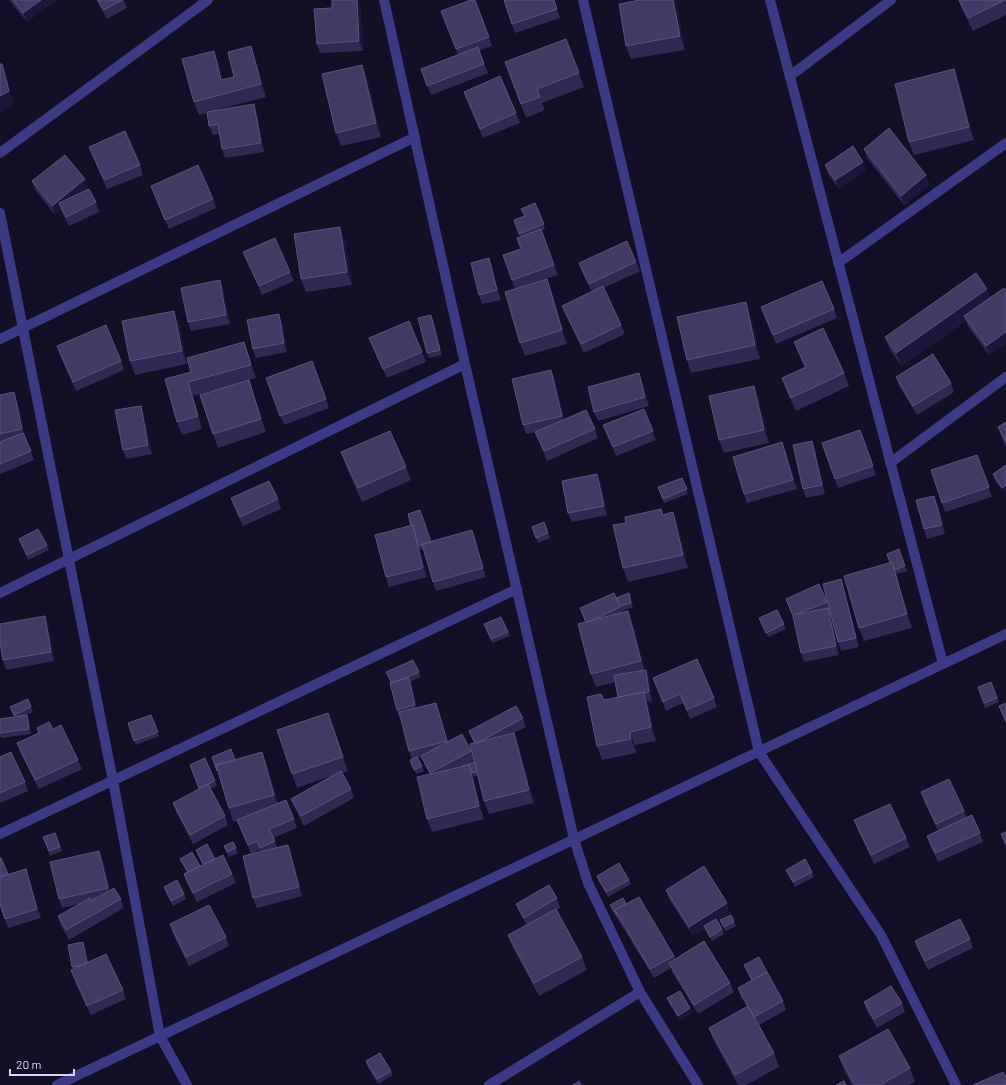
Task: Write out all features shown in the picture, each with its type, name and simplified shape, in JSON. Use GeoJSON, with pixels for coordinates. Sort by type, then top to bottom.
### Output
{"type":"FeatureCollection","features":[{"type":"Feature","properties":{"kind":"street"},"geometry":{"type":"LineString","coordinates":[[0,153],[208,0]]}},
{"type":"Feature","properties":{"kind":"street"},"geometry":{"type":"LineString","coordinates":[[384,0],[465,364],[574,839],[588,883],[640,992],[698,1085]]}},
{"type":"Feature","properties":{"kind":"street"},"geometry":{"type":"LineString","coordinates":[[583,0],[759,752],[881,935],[956,1085]]}},
{"type":"Feature","properties":{"kind":"street"},"geometry":{"type":"LineString","coordinates":[[770,0],[943,664]]}},
{"type":"Feature","properties":{"kind":"street"},"geometry":{"type":"LineString","coordinates":[[790,76],[891,0]]}},
{"type":"Feature","properties":{"kind":"street"},"geometry":{"type":"LineString","coordinates":[[0,339],[415,138]]}},
{"type":"Feature","properties":{"kind":"street"},"geometry":{"type":"LineString","coordinates":[[838,263],[1006,143]]}},
{"type":"Feature","properties":{"kind":"street"},"geometry":{"type":"LineString","coordinates":[[0,213],[113,781],[160,1036],[187,1085]]}},
{"type":"Feature","properties":{"kind":"street"},"geometry":{"type":"LineString","coordinates":[[0,593],[465,364]]}},
{"type":"Feature","properties":{"kind":"street"},"geometry":{"type":"LineString","coordinates":[[890,463],[1006,378]]}},
{"type":"Feature","properties":{"kind":"street"},"geometry":{"type":"LineString","coordinates":[[0,834],[517,589]]}},
{"type":"Feature","properties":{"kind":"street"},"geometry":{"type":"LineString","coordinates":[[57,1085],[1006,634]]}},
{"type":"Feature","properties":{"kind":"street"},"geometry":{"type":"LineString","coordinates":[[489,1085],[640,992]]}},
{"type":"Feature","properties":{"kind":"building"},"geometry":{"type":"Polygon","coordinates":[[[13,0],[41,0],[23,13],[13,0]]]}},
{"type":"Feature","properties":{"kind":"building"},"geometry":{"type":"Polygon","coordinates":[[[98,0],[122,0],[104,10],[98,0]]]}},
{"type":"Feature","properties":{"kind":"building"},"geometry":{"type":"Polygon","coordinates":[[[332,0],[357,0],[359,41],[317,44],[314,9],[332,8],[332,0]]]}},
{"type":"Feature","properties":{"kind":"building"},"geometry":{"type":"Polygon","coordinates":[[[471,0],[475,0],[489,37],[456,49],[441,11],[471,0]]]}},
{"type":"Feature","properties":{"kind":"building"},"geometry":{"type":"Polygon","coordinates":[[[504,0],[554,0],[557,9],[512,24],[504,0]]]}},
{"type":"Feature","properties":{"kind":"building"},"geometry":{"type":"Polygon","coordinates":[[[640,0],[673,0],[680,36],[626,46],[619,4],[640,0]]]}},
{"type":"Feature","properties":{"kind":"building"},"geometry":{"type":"Polygon","coordinates":[[[959,0],[1005,0],[968,18],[959,0]]]}},
{"type":"Feature","properties":{"kind":"building"},"geometry":{"type":"Polygon","coordinates":[[[566,39],[579,73],[537,89],[540,97],[521,104],[505,62],[566,39]]]}},
{"type":"Feature","properties":{"kind":"building"},"geometry":{"type":"Polygon","coordinates":[[[251,46],[261,84],[194,102],[182,59],[214,51],[221,80],[234,77],[228,52],[251,46]]]}},
{"type":"Feature","properties":{"kind":"building"},"geometry":{"type":"Polygon","coordinates":[[[478,47],[484,64],[427,86],[421,69],[478,47]]]}},
{"type":"Feature","properties":{"kind":"building"},"geometry":{"type":"Polygon","coordinates":[[[0,64],[2,64],[9,91],[0,96],[0,64]]]}},
{"type":"Feature","properties":{"kind":"building"},"geometry":{"type":"Polygon","coordinates":[[[362,65],[376,123],[336,133],[322,74],[362,65]]]}},
{"type":"Feature","properties":{"kind":"building"},"geometry":{"type":"Polygon","coordinates":[[[954,69],[969,127],[909,142],[895,84],[954,69]]]}},
{"type":"Feature","properties":{"kind":"building"},"geometry":{"type":"Polygon","coordinates":[[[500,76],[516,113],[480,129],[464,92],[500,76]]]}},
{"type":"Feature","properties":{"kind":"building"},"geometry":{"type":"Polygon","coordinates":[[[254,104],[261,143],[222,149],[218,124],[209,126],[207,112],[254,104]]]}},
{"type":"Feature","properties":{"kind":"building"},"geometry":{"type":"Polygon","coordinates":[[[889,128],[926,175],[901,196],[864,149],[889,128]]]}},
{"type":"Feature","properties":{"kind":"building"},"geometry":{"type":"Polygon","coordinates":[[[125,131],[140,165],[104,180],[89,147],[125,131]]]}},
{"type":"Feature","properties":{"kind":"building"},"geometry":{"type":"Polygon","coordinates":[[[853,146],[863,162],[835,180],[825,165],[853,146]]]}},
{"type":"Feature","properties":{"kind":"building"},"geometry":{"type":"Polygon","coordinates":[[[65,155],[85,179],[52,206],[32,181],[65,155]]]}},
{"type":"Feature","properties":{"kind":"building"},"geometry":{"type":"Polygon","coordinates":[[[198,165],[213,199],[165,220],[151,186],[198,165]]]}},
{"type":"Feature","properties":{"kind":"building"},"geometry":{"type":"Polygon","coordinates":[[[89,189],[96,202],[66,217],[59,203],[89,189]]]}},
{"type":"Feature","properties":{"kind":"building"},"geometry":{"type":"Polygon","coordinates":[[[535,203],[544,224],[519,234],[514,220],[525,216],[521,209],[535,203]]]}},
{"type":"Feature","properties":{"kind":"building"},"geometry":{"type":"Polygon","coordinates":[[[340,227],[347,272],[301,279],[294,234],[340,227]]]}},
{"type":"Feature","properties":{"kind":"building"},"geometry":{"type":"Polygon","coordinates":[[[541,229],[554,265],[512,280],[503,255],[521,249],[517,238],[541,229]]]}},
{"type":"Feature","properties":{"kind":"building"},"geometry":{"type":"Polygon","coordinates":[[[275,238],[290,272],[259,286],[243,252],[275,238]]]}},
{"type":"Feature","properties":{"kind":"building"},"geometry":{"type":"Polygon","coordinates":[[[627,241],[636,262],[589,284],[579,263],[627,241]]]}},
{"type":"Feature","properties":{"kind":"building"},"geometry":{"type":"Polygon","coordinates":[[[489,258],[497,290],[479,295],[471,263],[489,258]]]}},
{"type":"Feature","properties":{"kind":"building"},"geometry":{"type":"Polygon","coordinates":[[[976,273],[987,289],[896,353],[885,337],[976,273]]]}},
{"type":"Feature","properties":{"kind":"building"},"geometry":{"type":"Polygon","coordinates":[[[547,279],[562,330],[520,343],[505,292],[547,279]]]}},
{"type":"Feature","properties":{"kind":"building"},"geometry":{"type":"Polygon","coordinates":[[[220,280],[226,315],[188,322],[181,288],[220,280]]]}},
{"type":"Feature","properties":{"kind":"building"},"geometry":{"type":"Polygon","coordinates":[[[822,281],[834,309],[773,335],[761,307],[822,281]]]}},
{"type":"Feature","properties":{"kind":"building"},"geometry":{"type":"Polygon","coordinates":[[[603,286],[621,325],[581,344],[562,306],[603,286]]]}},
{"type":"Feature","properties":{"kind":"building"},"geometry":{"type":"Polygon","coordinates":[[[1004,288],[1006,290],[1006,332],[986,346],[964,316],[1004,288]]]}},
{"type":"Feature","properties":{"kind":"building"},"geometry":{"type":"Polygon","coordinates":[[[746,302],[755,345],[687,360],[677,317],[746,302]]]}},
{"type":"Feature","properties":{"kind":"building"},"geometry":{"type":"Polygon","coordinates":[[[174,311],[182,351],[130,361],[122,321],[174,311]]]}},
{"type":"Feature","properties":{"kind":"building"},"geometry":{"type":"Polygon","coordinates":[[[279,314],[284,343],[253,349],[247,320],[279,314]]]}},
{"type":"Feature","properties":{"kind":"building"},"geometry":{"type":"Polygon","coordinates":[[[431,315],[440,350],[427,353],[418,318],[431,315]]]}},
{"type":"Feature","properties":{"kind":"building"},"geometry":{"type":"Polygon","coordinates":[[[409,321],[422,352],[383,369],[369,338],[409,321]]]}},
{"type":"Feature","properties":{"kind":"building"},"geometry":{"type":"Polygon","coordinates":[[[106,325],[121,361],[73,382],[57,346],[106,325]]]}},
{"type":"Feature","properties":{"kind":"building"},"geometry":{"type":"Polygon","coordinates":[[[823,328],[844,373],[791,398],[782,378],[806,367],[794,342],[823,328]]]}},
{"type":"Feature","properties":{"kind":"building"},"geometry":{"type":"Polygon","coordinates":[[[244,342],[251,365],[188,382],[198,416],[177,422],[165,379],[191,372],[187,358],[244,342]]]}},
{"type":"Feature","properties":{"kind":"building"},"geometry":{"type":"Polygon","coordinates":[[[933,354],[951,383],[913,406],[896,377],[933,354]]]}},
{"type":"Feature","properties":{"kind":"building"},"geometry":{"type":"Polygon","coordinates":[[[312,361],[326,399],[280,416],[266,378],[312,361]]]}},
{"type":"Feature","properties":{"kind":"building"},"geometry":{"type":"Polygon","coordinates":[[[551,370],[562,416],[523,425],[512,379],[551,370]]]}},
{"type":"Feature","properties":{"kind":"building"},"geometry":{"type":"Polygon","coordinates":[[[639,373],[645,397],[594,412],[588,387],[639,373]]]}},
{"type":"Feature","properties":{"kind":"building"},"geometry":{"type":"Polygon","coordinates":[[[249,380],[261,419],[213,434],[200,395],[249,380]]]}},
{"type":"Feature","properties":{"kind":"building"},"geometry":{"type":"Polygon","coordinates":[[[754,386],[764,430],[719,440],[709,396],[754,386]]]}},
{"type":"Feature","properties":{"kind":"building"},"geometry":{"type":"Polygon","coordinates":[[[14,392],[22,429],[0,434],[0,395],[14,392]]]}},
{"type":"Feature","properties":{"kind":"building"},"geometry":{"type":"Polygon","coordinates":[[[141,406],[148,445],[123,450],[115,410],[141,406]]]}},
{"type":"Feature","properties":{"kind":"building"},"geometry":{"type":"Polygon","coordinates":[[[644,409],[653,431],[613,447],[603,425],[644,409]]]}},
{"type":"Feature","properties":{"kind":"building"},"geometry":{"type":"Polygon","coordinates":[[[586,410],[595,429],[544,451],[535,432],[586,410]]]}},
{"type":"Feature","properties":{"kind":"building"},"geometry":{"type":"Polygon","coordinates":[[[1006,422],[1006,442],[998,427],[1006,422]]]}},
{"type":"Feature","properties":{"kind":"building"},"geometry":{"type":"Polygon","coordinates":[[[860,430],[873,466],[835,479],[822,443],[860,430]]]}},
{"type":"Feature","properties":{"kind":"building"},"geometry":{"type":"Polygon","coordinates":[[[390,431],[406,467],[358,488],[341,452],[390,431]]]}},
{"type":"Feature","properties":{"kind":"building"},"geometry":{"type":"Polygon","coordinates":[[[23,433],[31,451],[0,464],[0,442],[23,433]]]}},
{"type":"Feature","properties":{"kind":"building"},"geometry":{"type":"Polygon","coordinates":[[[812,441],[822,485],[803,489],[793,445],[812,441]]]}},
{"type":"Feature","properties":{"kind":"building"},"geometry":{"type":"Polygon","coordinates":[[[782,442],[793,480],[744,494],[733,457],[782,442]]]}},
{"type":"Feature","properties":{"kind":"building"},"geometry":{"type":"Polygon","coordinates":[[[977,455],[989,487],[942,503],[931,470],[977,455]]]}},
{"type":"Feature","properties":{"kind":"building"},"geometry":{"type":"Polygon","coordinates":[[[1006,465],[1006,485],[1002,488],[993,474],[1006,465]]]}},
{"type":"Feature","properties":{"kind":"building"},"geometry":{"type":"Polygon","coordinates":[[[597,474],[604,506],[568,513],[562,481],[597,474]]]}},
{"type":"Feature","properties":{"kind":"building"},"geometry":{"type":"Polygon","coordinates":[[[682,478],[687,489],[663,499],[658,487],[682,478]]]}},
{"type":"Feature","properties":{"kind":"building"},"geometry":{"type":"Polygon","coordinates":[[[269,481],[278,499],[240,517],[231,498],[269,481]]]}},
{"type":"Feature","properties":{"kind":"building"},"geometry":{"type":"Polygon","coordinates":[[[934,496],[942,525],[924,529],[916,500],[934,496]]]}},
{"type":"Feature","properties":{"kind":"building"},"geometry":{"type":"Polygon","coordinates":[[[661,509],[663,515],[673,512],[683,555],[623,568],[613,525],[626,523],[625,517],[661,509]]]}},
{"type":"Feature","properties":{"kind":"building"},"geometry":{"type":"Polygon","coordinates":[[[420,510],[431,542],[418,546],[413,525],[411,526],[408,514],[420,510]]]}},
{"type":"Feature","properties":{"kind":"building"},"geometry":{"type":"Polygon","coordinates":[[[544,522],[548,533],[536,538],[532,527],[544,522]]]}},
{"type":"Feature","properties":{"kind":"building"},"geometry":{"type":"Polygon","coordinates":[[[413,525],[423,568],[386,577],[375,535],[413,525]]]}},
{"type":"Feature","properties":{"kind":"building"},"geometry":{"type":"Polygon","coordinates":[[[38,529],[47,545],[27,555],[19,539],[38,529]]]}},
{"type":"Feature","properties":{"kind":"building"},"geometry":{"type":"Polygon","coordinates":[[[472,530],[483,568],[433,582],[422,544],[472,530]]]}},
{"type":"Feature","properties":{"kind":"building"},"geometry":{"type":"Polygon","coordinates":[[[899,549],[905,566],[895,570],[892,562],[890,563],[887,554],[899,549]]]}},
{"type":"Feature","properties":{"kind":"building"},"geometry":{"type":"Polygon","coordinates":[[[892,562],[907,614],[859,628],[844,576],[892,562]]]}},
{"type":"Feature","properties":{"kind":"building"},"geometry":{"type":"Polygon","coordinates":[[[841,579],[856,638],[838,642],[823,584],[841,579]]]}},
{"type":"Feature","properties":{"kind":"building"},"geometry":{"type":"Polygon","coordinates":[[[819,584],[827,602],[795,615],[828,608],[836,646],[801,653],[793,616],[786,599],[819,584]]]}},
{"type":"Feature","properties":{"kind":"building"},"geometry":{"type":"Polygon","coordinates":[[[614,593],[620,607],[586,622],[580,608],[614,593]]]}},
{"type":"Feature","properties":{"kind":"building"},"geometry":{"type":"Polygon","coordinates":[[[629,593],[631,603],[620,606],[616,598],[629,593]]]}},
{"type":"Feature","properties":{"kind":"building"},"geometry":{"type":"Polygon","coordinates":[[[777,610],[784,624],[766,633],[759,618],[777,610]]]}},
{"type":"Feature","properties":{"kind":"building"},"geometry":{"type":"Polygon","coordinates":[[[628,611],[641,661],[591,674],[578,624],[628,611]]]}},
{"type":"Feature","properties":{"kind":"building"},"geometry":{"type":"Polygon","coordinates":[[[45,616],[51,652],[3,660],[0,643],[0,624],[45,616]]]}},
{"type":"Feature","properties":{"kind":"building"},"geometry":{"type":"Polygon","coordinates":[[[501,617],[508,632],[491,639],[484,624],[501,617]]]}},
{"type":"Feature","properties":{"kind":"building"},"geometry":{"type":"Polygon","coordinates":[[[697,659],[714,698],[687,710],[680,694],[663,702],[653,678],[697,659]]]}},
{"type":"Feature","properties":{"kind":"building"},"geometry":{"type":"Polygon","coordinates":[[[413,660],[419,672],[403,679],[391,682],[386,672],[413,660]]]}},
{"type":"Feature","properties":{"kind":"building"},"geometry":{"type":"Polygon","coordinates":[[[646,670],[649,692],[618,697],[614,675],[646,670]]]}},
{"type":"Feature","properties":{"kind":"building"},"geometry":{"type":"Polygon","coordinates":[[[409,678],[415,705],[397,710],[390,683],[409,678]]]}},
{"type":"Feature","properties":{"kind":"building"},"geometry":{"type":"Polygon","coordinates":[[[991,682],[997,698],[984,703],[978,687],[991,682]]]}},
{"type":"Feature","properties":{"kind":"building"},"geometry":{"type":"Polygon","coordinates":[[[644,692],[651,727],[630,732],[631,739],[597,746],[587,697],[601,694],[604,700],[644,692]]]}},
{"type":"Feature","properties":{"kind":"building"},"geometry":{"type":"Polygon","coordinates":[[[28,699],[31,707],[14,715],[10,707],[28,699]]]}},
{"type":"Feature","properties":{"kind":"building"},"geometry":{"type":"Polygon","coordinates":[[[436,703],[447,741],[409,751],[399,712],[436,703]]]}},
{"type":"Feature","properties":{"kind":"building"},"geometry":{"type":"Polygon","coordinates":[[[1006,703],[1006,722],[999,706],[1006,703]]]}},
{"type":"Feature","properties":{"kind":"building"},"geometry":{"type":"Polygon","coordinates":[[[516,706],[523,718],[475,743],[469,731],[516,706]]]}},
{"type":"Feature","properties":{"kind":"building"},"geometry":{"type":"Polygon","coordinates":[[[328,713],[343,757],[292,774],[277,730],[328,713]]]}},
{"type":"Feature","properties":{"kind":"building"},"geometry":{"type":"Polygon","coordinates":[[[27,715],[29,729],[0,733],[0,719],[27,715]]]}},
{"type":"Feature","properties":{"kind":"building"},"geometry":{"type":"Polygon","coordinates":[[[151,715],[158,732],[134,741],[128,723],[151,715]]]}},
{"type":"Feature","properties":{"kind":"building"},"geometry":{"type":"Polygon","coordinates":[[[49,722],[53,729],[61,725],[78,760],[35,780],[17,743],[39,733],[37,728],[49,722]]]}},
{"type":"Feature","properties":{"kind":"building"},"geometry":{"type":"Polygon","coordinates":[[[514,733],[529,790],[484,801],[470,744],[514,733]]]}},
{"type":"Feature","properties":{"kind":"building"},"geometry":{"type":"Polygon","coordinates":[[[462,734],[471,751],[430,773],[421,756],[462,734]]]}},
{"type":"Feature","properties":{"kind":"building"},"geometry":{"type":"Polygon","coordinates":[[[231,749],[235,760],[216,765],[217,771],[212,757],[231,749]]]}},
{"type":"Feature","properties":{"kind":"building"},"geometry":{"type":"Polygon","coordinates":[[[11,752],[25,782],[0,793],[0,757],[11,752]]]}},
{"type":"Feature","properties":{"kind":"building"},"geometry":{"type":"Polygon","coordinates":[[[262,752],[274,795],[229,808],[216,765],[262,752]]]}},
{"type":"Feature","properties":{"kind":"building"},"geometry":{"type":"Polygon","coordinates":[[[417,757],[422,766],[414,770],[410,760],[417,757]]]}},
{"type":"Feature","properties":{"kind":"building"},"geometry":{"type":"Polygon","coordinates":[[[205,758],[215,781],[199,788],[190,765],[205,758]]]}},
{"type":"Feature","properties":{"kind":"building"},"geometry":{"type":"Polygon","coordinates":[[[475,762],[477,771],[472,773],[469,765],[462,766],[475,762]]]}},
{"type":"Feature","properties":{"kind":"building"},"geometry":{"type":"Polygon","coordinates":[[[469,765],[479,806],[427,819],[417,777],[469,765]]]}},
{"type":"Feature","properties":{"kind":"building"},"geometry":{"type":"Polygon","coordinates":[[[341,771],[351,789],[301,816],[291,799],[341,771]]]}},
{"type":"Feature","properties":{"kind":"building"},"geometry":{"type":"Polygon","coordinates":[[[949,779],[964,811],[936,824],[921,792],[949,779]]]}},
{"type":"Feature","properties":{"kind":"building"},"geometry":{"type":"Polygon","coordinates":[[[208,784],[225,816],[190,835],[173,803],[208,784]]]}},
{"type":"Feature","properties":{"kind":"building"},"geometry":{"type":"Polygon","coordinates":[[[286,800],[294,819],[269,829],[275,841],[260,848],[257,841],[248,845],[237,820],[286,800]]]}},
{"type":"Feature","properties":{"kind":"building"},"geometry":{"type":"Polygon","coordinates":[[[890,804],[906,838],[871,855],[854,820],[890,804]]]}},
{"type":"Feature","properties":{"kind":"building"},"geometry":{"type":"Polygon","coordinates":[[[972,815],[980,833],[935,853],[927,836],[972,815]]]}},
{"type":"Feature","properties":{"kind":"building"},"geometry":{"type":"Polygon","coordinates":[[[1006,832],[1006,844],[1001,834],[1006,832]]]}},
{"type":"Feature","properties":{"kind":"building"},"geometry":{"type":"Polygon","coordinates":[[[55,833],[60,847],[49,851],[43,837],[55,833]]]}},
{"type":"Feature","properties":{"kind":"building"},"geometry":{"type":"Polygon","coordinates":[[[233,842],[236,848],[227,852],[224,846],[233,842]]]}},
{"type":"Feature","properties":{"kind":"building"},"geometry":{"type":"Polygon","coordinates":[[[207,844],[215,859],[203,864],[196,850],[207,844]]]}},
{"type":"Feature","properties":{"kind":"building"},"geometry":{"type":"Polygon","coordinates":[[[288,845],[299,887],[253,898],[243,856],[288,845]]]}},
{"type":"Feature","properties":{"kind":"building"},"geometry":{"type":"Polygon","coordinates":[[[99,851],[108,888],[59,899],[50,862],[99,851]]]}},
{"type":"Feature","properties":{"kind":"building"},"geometry":{"type":"Polygon","coordinates":[[[192,852],[200,866],[188,872],[180,859],[192,852]]]}},
{"type":"Feature","properties":{"kind":"building"},"geometry":{"type":"Polygon","coordinates":[[[223,855],[232,874],[193,893],[184,874],[223,855]]]}},
{"type":"Feature","properties":{"kind":"building"},"geometry":{"type":"Polygon","coordinates":[[[0,858],[8,874],[0,877],[0,858]]]}},
{"type":"Feature","properties":{"kind":"building"},"geometry":{"type":"Polygon","coordinates":[[[805,859],[812,872],[793,882],[786,870],[805,859]]]}},
{"type":"Feature","properties":{"kind":"building"},"geometry":{"type":"Polygon","coordinates":[[[619,863],[629,880],[606,892],[597,876],[619,863]]]}},
{"type":"Feature","properties":{"kind":"building"},"geometry":{"type":"Polygon","coordinates":[[[704,866],[727,903],[689,927],[666,890],[704,866]]]}},
{"type":"Feature","properties":{"kind":"building"},"geometry":{"type":"Polygon","coordinates":[[[26,869],[37,909],[5,919],[0,904],[0,877],[26,869]]]}},
{"type":"Feature","properties":{"kind":"building"},"geometry":{"type":"Polygon","coordinates":[[[177,880],[184,894],[171,901],[164,887],[177,880]]]}},
{"type":"Feature","properties":{"kind":"building"},"geometry":{"type":"Polygon","coordinates":[[[549,885],[557,898],[524,918],[516,904],[549,885]]]}},
{"type":"Feature","properties":{"kind":"building"},"geometry":{"type":"Polygon","coordinates":[[[114,888],[121,899],[66,930],[58,916],[90,898],[91,901],[114,888]]]}},
{"type":"Feature","properties":{"kind":"building"},"geometry":{"type":"Polygon","coordinates":[[[639,897],[674,956],[650,969],[615,910],[639,897]]]}},
{"type":"Feature","properties":{"kind":"building"},"geometry":{"type":"Polygon","coordinates":[[[623,898],[626,904],[615,910],[617,915],[610,905],[623,898]]]}},
{"type":"Feature","properties":{"kind":"building"},"geometry":{"type":"Polygon","coordinates":[[[209,905],[226,937],[186,957],[170,924],[209,905]]]}},
{"type":"Feature","properties":{"kind":"building"},"geometry":{"type":"Polygon","coordinates":[[[556,909],[582,957],[534,983],[508,935],[556,909]]]}},
{"type":"Feature","properties":{"kind":"building"},"geometry":{"type":"Polygon","coordinates":[[[731,915],[734,921],[724,927],[720,920],[731,915]]]}},
{"type":"Feature","properties":{"kind":"building"},"geometry":{"type":"Polygon","coordinates":[[[716,919],[722,929],[710,937],[704,926],[716,919]]]}},
{"type":"Feature","properties":{"kind":"building"},"geometry":{"type":"Polygon","coordinates":[[[960,919],[970,939],[925,961],[915,941],[960,919]]]}},
{"type":"Feature","properties":{"kind":"building"},"geometry":{"type":"Polygon","coordinates":[[[704,941],[730,983],[694,1005],[669,963],[704,941]]]}},
{"type":"Feature","properties":{"kind":"building"},"geometry":{"type":"Polygon","coordinates":[[[83,942],[87,963],[72,967],[68,945],[83,942]]]}},
{"type":"Feature","properties":{"kind":"building"},"geometry":{"type":"Polygon","coordinates":[[[106,954],[123,990],[87,1006],[71,970],[106,954]]]}},
{"type":"Feature","properties":{"kind":"building"},"geometry":{"type":"Polygon","coordinates":[[[759,957],[767,972],[752,980],[744,965],[759,957]]]}},
{"type":"Feature","properties":{"kind":"building"},"geometry":{"type":"Polygon","coordinates":[[[767,972],[783,1001],[754,1017],[738,988],[767,972]]]}},
{"type":"Feature","properties":{"kind":"building"},"geometry":{"type":"Polygon","coordinates":[[[891,986],[902,1003],[874,1019],[864,1002],[891,986]]]}},
{"type":"Feature","properties":{"kind":"building"},"geometry":{"type":"Polygon","coordinates":[[[680,991],[690,1008],[678,1016],[667,998],[680,991]]]}},
{"type":"Feature","properties":{"kind":"building"},"geometry":{"type":"Polygon","coordinates":[[[748,1006],[774,1053],[735,1075],[709,1028],[748,1006]]]}},
{"type":"Feature","properties":{"kind":"building"},"geometry":{"type":"Polygon","coordinates":[[[888,1029],[910,1068],[880,1085],[855,1085],[839,1056],[888,1029]]]}},
{"type":"Feature","properties":{"kind":"building"},"geometry":{"type":"Polygon","coordinates":[[[380,1053],[391,1071],[377,1079],[366,1061],[380,1053]]]}},
{"type":"Feature","properties":{"kind":"building"},"geometry":{"type":"Polygon","coordinates":[[[1003,1072],[1006,1077],[1006,1085],[973,1085],[1003,1072]]]}},
{"type":"Feature","properties":{"kind":"building"},"geometry":{"type":"Polygon","coordinates":[[[579,1081],[581,1085],[573,1085],[579,1081]]]}},
{"type":"Feature","properties":{"kind":"building"},"geometry":{"type":"Polygon","coordinates":[[[844,1081],[846,1085],[836,1085],[844,1081]]]}}]}
